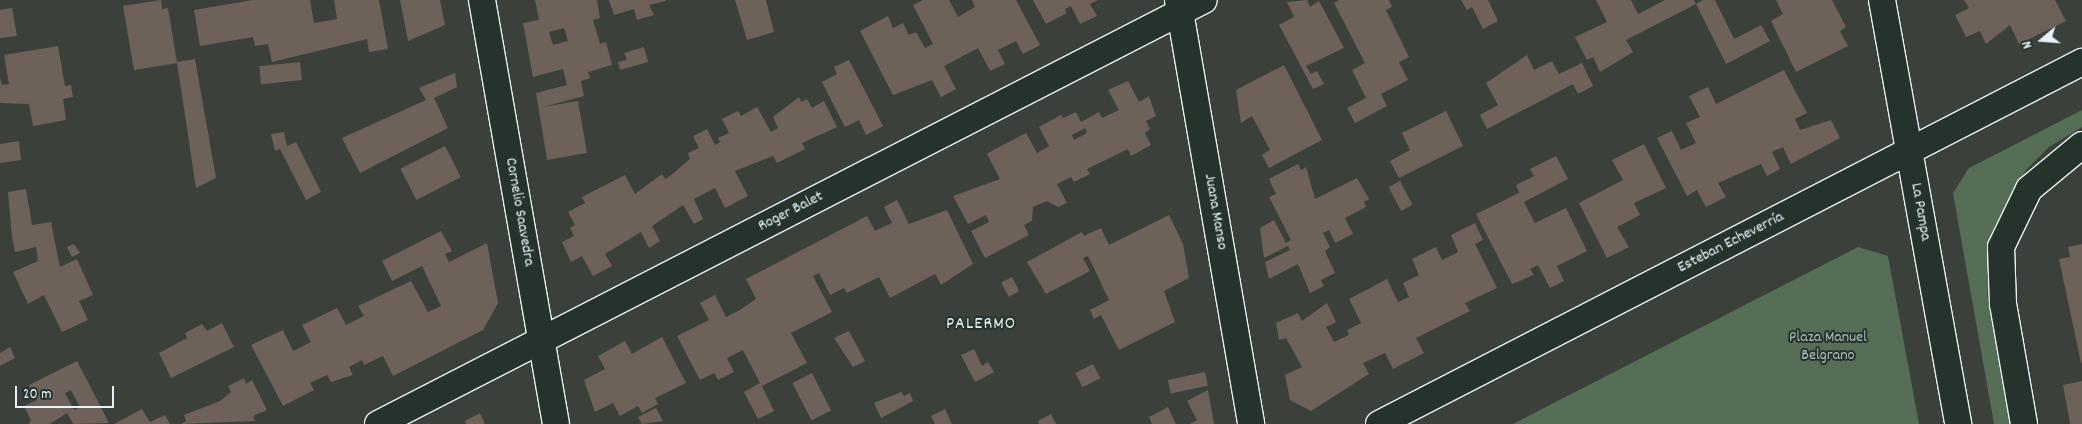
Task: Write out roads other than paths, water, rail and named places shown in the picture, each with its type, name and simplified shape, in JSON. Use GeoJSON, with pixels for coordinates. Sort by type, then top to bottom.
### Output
{"type":"FeatureCollection","features":[{"type":"Feature","properties":{"kind":"street","name":"Cornelio Saavedra"},"geometry":{"type":"LineString","coordinates":[[482,0],[556,424]]}},
{"type":"Feature","properties":{"kind":"street","name":"Roger Balet"},"geometry":{"type":"LineString","coordinates":[[378,424],[1179,6],[1204,0]]}},
{"type":"Feature","properties":{"kind":"street","name":"La Pampa"},"geometry":{"type":"LineString","coordinates":[[1882,0],[1958,424]]}},
{"type":"Feature","properties":{"kind":"street","name":"Juana Manso"},"geometry":{"type":"LineString","coordinates":[[1179,6],[1252,424]]}},
{"type":"Feature","properties":{"kind":"street","name":"Esteban Echeverría"},"geometry":{"type":"LineString","coordinates":[[1379,424],[2082,62]]}},
{"type":"Feature","properties":{"kind":"street"},"geometry":{"type":"LineString","coordinates":[[2024,424],[2005,313],[2001,247],[2029,189],[2082,145]]}},
{"type":"Feature","properties":{"kind":"district","name":"PALERMO"},"geometry":{"type":"Point","coordinates":[981,325]}},
{"type":"Feature","properties":{"kind":"park label","name":"Plaza Manuel Belgrano"},"geometry":{"type":"Point","coordinates":[1828,347]}}]}
